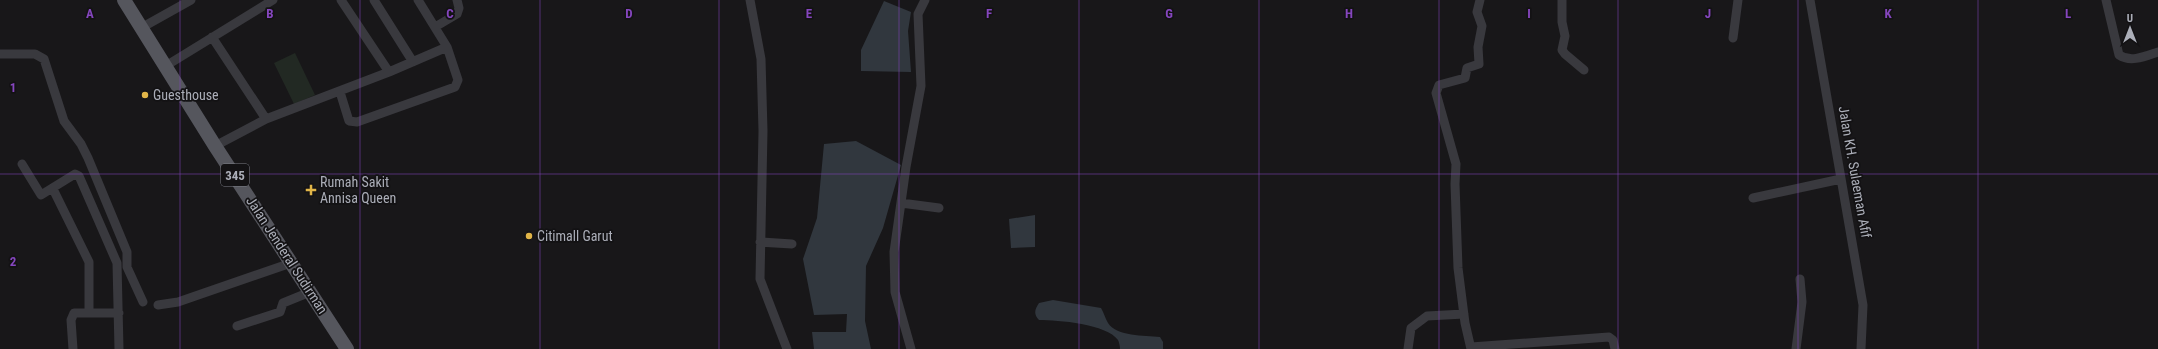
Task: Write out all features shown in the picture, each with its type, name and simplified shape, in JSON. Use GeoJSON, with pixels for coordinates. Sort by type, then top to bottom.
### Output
{"type":"FeatureCollection","features":[{"type":"Feature","properties":{"kind":"main road","name":"Jalan Jenderal Sudirman"},"geometry":{"type":"LineString","coordinates":[[124,0],[164,67],[347,349]]}},
{"type":"Feature","properties":{"kind":"street"},"geometry":{"type":"LineString","coordinates":[[141,28],[191,0]]}},
{"type":"Feature","properties":{"kind":"street"},"geometry":{"type":"LineString","coordinates":[[164,67],[273,0]]}},
{"type":"Feature","properties":{"kind":"street"},"geometry":{"type":"LineString","coordinates":[[341,0],[389,72]]}},
{"type":"Feature","properties":{"kind":"street"},"geometry":{"type":"LineString","coordinates":[[374,0],[413,62]]}},
{"type":"Feature","properties":{"kind":"street"},"geometry":{"type":"LineString","coordinates":[[340,92],[349,120],[357,122],[455,87],[458,80],[447,47],[418,0]]}},
{"type":"Feature","properties":{"kind":"street"},"geometry":{"type":"LineString","coordinates":[[435,27],[457,14],[459,8],[457,0]]}},
{"type":"Feature","properties":{"kind":"street"},"geometry":{"type":"LineString","coordinates":[[750,0],[761,59],[762,131],[760,279],[762,288],[787,349]]}},
{"type":"Feature","properties":{"kind":"street"},"geometry":{"type":"LineString","coordinates":[[912,349],[895,292],[894,252],[921,86],[918,14],[925,0]]}},
{"type":"Feature","properties":{"kind":"street"},"geometry":{"type":"LineString","coordinates":[[1480,0],[1477,12],[1482,26],[1478,48],[1478,64],[1467,68],[1464,78],[1439,85],[1436,94],[1456,164],[1455,184],[1458,268],[1464,314],[1471,348],[1608,337],[1613,340],[1615,349]]}},
{"type":"Feature","properties":{"kind":"street"},"geometry":{"type":"LineString","coordinates":[[1562,0],[1562,22],[1565,36],[1562,50],[1584,70]]}},
{"type":"Feature","properties":{"kind":"street"},"geometry":{"type":"LineString","coordinates":[[1733,38],[1738,0]]}},
{"type":"Feature","properties":{"kind":"street","name":"Jalan KH. Sulaeman Afif"},"geometry":{"type":"LineString","coordinates":[[1810,0],[1863,305],[1861,349]]}},
{"type":"Feature","properties":{"kind":"street"},"geometry":{"type":"LineString","coordinates":[[2106,0],[2119,55],[2125,59],[2130,59],[2158,52]]}},
{"type":"Feature","properties":{"kind":"street"},"geometry":{"type":"LineString","coordinates":[[212,37],[266,119]]}},
{"type":"Feature","properties":{"kind":"street"},"geometry":{"type":"LineString","coordinates":[[215,146],[266,119],[340,92],[447,47]]}},
{"type":"Feature","properties":{"kind":"street"},"geometry":{"type":"LineString","coordinates":[[0,54],[35,54],[44,59],[62,116],[65,123],[81,144],[88,158],[127,252],[128,268],[143,302]]}},
{"type":"Feature","properties":{"kind":"street"},"geometry":{"type":"LineString","coordinates":[[22,164],[40,195],[53,189],[75,174],[79,176],[116,255],[119,349]]}},
{"type":"Feature","properties":{"kind":"street"},"geometry":{"type":"LineString","coordinates":[[1752,198],[1842,179]]}},
{"type":"Feature","properties":{"kind":"street"},"geometry":{"type":"LineString","coordinates":[[53,189],[89,262],[89,313]]}},
{"type":"Feature","properties":{"kind":"street"},"geometry":{"type":"LineString","coordinates":[[901,203],[922,204],[939,208]]}},
{"type":"Feature","properties":{"kind":"street"},"geometry":{"type":"LineString","coordinates":[[760,242],[792,244]]}},
{"type":"Feature","properties":{"kind":"street"},"geometry":{"type":"LineString","coordinates":[[158,305],[172,304],[291,263]]}},
{"type":"Feature","properties":{"kind":"street"},"geometry":{"type":"LineString","coordinates":[[1796,349],[1802,302],[1800,279]]}},
{"type":"Feature","properties":{"kind":"street"},"geometry":{"type":"LineString","coordinates":[[236,326],[280,312],[283,304],[310,292]]}},
{"type":"Feature","properties":{"kind":"street"},"geometry":{"type":"LineString","coordinates":[[73,349],[72,316],[74,313],[119,314]]}},
{"type":"Feature","properties":{"kind":"street"},"geometry":{"type":"LineString","coordinates":[[1408,349],[1411,328],[1425,316],[1464,314]]}},
{"type":"Feature","properties":{"kind":"shaded area"},"geometry":{"type":"Polygon","coordinates":[[[884,1],[911,12],[908,31],[911,72],[861,71],[861,50],[884,1]]]}},
{"type":"Feature","properties":{"kind":"shaded area"},"geometry":{"type":"Polygon","coordinates":[[[295,53],[315,95],[294,104],[274,63],[295,53]]]}},
{"type":"Feature","properties":{"kind":"shaded area"},"geometry":{"type":"Polygon","coordinates":[[[856,141],[901,165],[883,228],[866,266],[865,321],[871,349],[814,349],[812,332],[846,332],[847,314],[814,315],[803,259],[817,218],[824,144],[856,141]]]}},
{"type":"Feature","properties":{"kind":"shaded area"},"geometry":{"type":"Polygon","coordinates":[[[1035,215],[1035,247],[1011,248],[1009,219],[1035,215]]]}},
{"type":"Feature","properties":{"kind":"shaded area"},"geometry":{"type":"Polygon","coordinates":[[[1053,300],[1101,308],[1112,328],[1124,333],[1160,337],[1163,342],[1163,349],[1120,349],[1118,340],[1104,330],[1069,322],[1039,320],[1035,312],[1036,307],[1039,303],[1053,300]]]}},
{"type":"Feature","properties":{"kind":"place","name":"Guesthouse"},"geometry":{"type":"Point","coordinates":[145,95]}},
{"type":"Feature","properties":{"kind":"place","name":"Rumah Sakit Annisa Queen"},"geometry":{"type":"Point","coordinates":[311,190]}},
{"type":"Feature","properties":{"kind":"place","name":"Citimall Garut"},"geometry":{"type":"Point","coordinates":[529,236]}}]}
